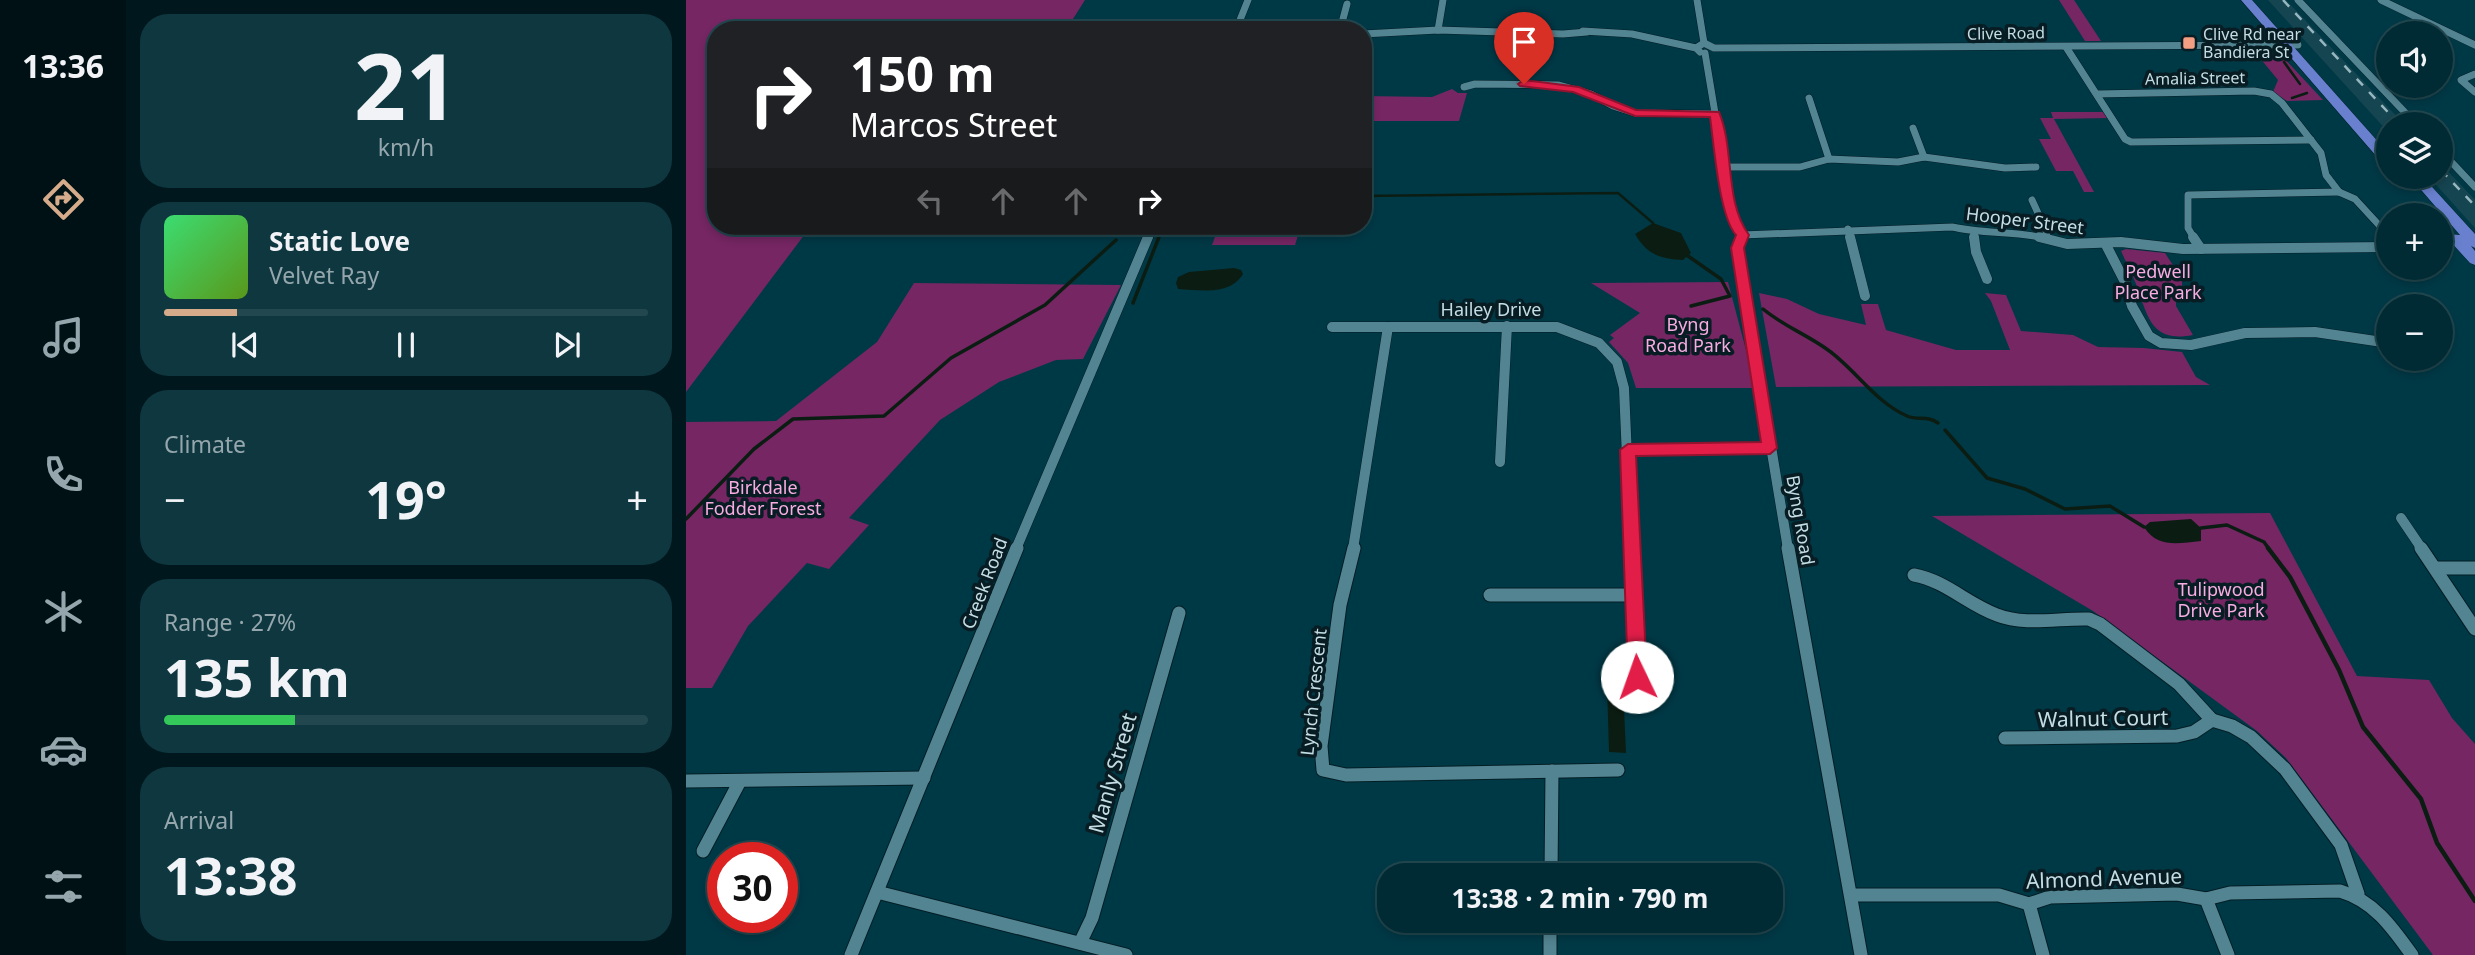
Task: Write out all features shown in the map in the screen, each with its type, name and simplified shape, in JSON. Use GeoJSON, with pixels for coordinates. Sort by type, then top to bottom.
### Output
{"type":"FeatureCollection","features":[{"type":"Feature","properties":{"kind":"main road"},"geometry":{"type":"LineString","coordinates":[[2246,0],[2292,46],[2360,122],[2376,144]]}},
{"type":"Feature","properties":{"kind":"main road"},"geometry":{"type":"LineString","coordinates":[[2258,0],[2292,46]]}},
{"type":"Feature","properties":{"kind":"main road"},"geometry":{"type":"LineString","coordinates":[[2360,122],[2376,135]]}},
{"type":"Feature","properties":{"kind":"main road"},"geometry":{"type":"LineString","coordinates":[[2412,189],[2424,203]]}},
{"type":"Feature","properties":{"kind":"main road"},"geometry":{"type":"LineString","coordinates":[[2427,189],[2475,243]]}},
{"type":"Feature","properties":{"kind":"main road"},"geometry":{"type":"LineString","coordinates":[[2453,235],[2475,260]]}},
{"type":"Feature","properties":{"kind":"street"},"geometry":{"type":"LineString","coordinates":[[1240,21],[1248,0]]}},
{"type":"Feature","properties":{"kind":"street"},"geometry":{"type":"LineString","coordinates":[[1438,30],[1443,0]]}},
{"type":"Feature","properties":{"kind":"street","name":"Byng Road"},"geometry":{"type":"LineString","coordinates":[[1697,0],[1735,226],[1742,235],[1738,248],[1770,448],[1861,955]]}},
{"type":"Feature","properties":{"kind":"street"},"geometry":{"type":"LineString","coordinates":[[2298,0],[2405,112]]}},
{"type":"Feature","properties":{"kind":"street"},"geometry":{"type":"LineString","coordinates":[[2381,0],[2475,45]]}},
{"type":"Feature","properties":{"kind":"street"},"geometry":{"type":"LineString","coordinates":[[1342,21],[1347,4]]}},
{"type":"Feature","properties":{"kind":"street","name":"Clive Road"},"geometry":{"type":"LineString","coordinates":[[1372,34],[1438,30],[1577,34],[1587,32],[1632,34],[1705,48],[2292,46]]}},
{"type":"Feature","properties":{"kind":"street"},"geometry":{"type":"LineString","coordinates":[[2066,47],[2097,93],[2121,136],[2131,142],[2311,140]]}},
{"type":"Feature","properties":{"kind":"street"},"geometry":{"type":"LineString","coordinates":[[2475,74],[2461,80],[2475,92]]}},
{"type":"Feature","properties":{"kind":"street"},"geometry":{"type":"LineString","coordinates":[[1464,87],[1487,84],[1559,85],[1591,94],[1613,106],[1635,113],[1715,114]]}},
{"type":"Feature","properties":{"kind":"street","name":"Amalia Street"},"geometry":{"type":"LineString","coordinates":[[2097,93],[2261,92],[2278,99],[2321,153],[2326,175],[2339,192],[2356,199],[2376,221]]}},
{"type":"Feature","properties":{"kind":"street"},"geometry":{"type":"LineString","coordinates":[[1809,98],[1829,159]]}},
{"type":"Feature","properties":{"kind":"street"},"geometry":{"type":"LineString","coordinates":[[1913,128],[1924,157]]}},
{"type":"Feature","properties":{"kind":"street"},"geometry":{"type":"LineString","coordinates":[[1725,167],[1800,167],[1829,159],[1898,162],[1924,157],[2005,168],[2036,167]]}},
{"type":"Feature","properties":{"kind":"street"},"geometry":{"type":"LineString","coordinates":[[2453,164],[2475,187]]}},
{"type":"Feature","properties":{"kind":"street"},"geometry":{"type":"LineString","coordinates":[[2201,249],[2188,228],[2188,195],[2339,192]]}},
{"type":"Feature","properties":{"kind":"street"},"geometry":{"type":"LineString","coordinates":[[2032,200],[2047,233],[2043,238]]}},
{"type":"Feature","properties":{"kind":"street","name":"Hooper Street"},"geometry":{"type":"LineString","coordinates":[[1742,235],[1796,235],[1848,229],[1961,228],[1974,232],[2015,233],[2067,244],[2105,243],[2201,249],[2376,247]]}},
{"type":"Feature","properties":{"kind":"street"},"geometry":{"type":"LineString","coordinates":[[1848,229],[1865,296]]}},
{"type":"Feature","properties":{"kind":"street"},"geometry":{"type":"LineString","coordinates":[[1974,232],[1976,252],[1987,279]]}},
{"type":"Feature","properties":{"kind":"street","name":"Creek Road"},"geometry":{"type":"LineString","coordinates":[[851,955],[1028,517],[1149,235]]}},
{"type":"Feature","properties":{"kind":"street"},"geometry":{"type":"LineString","coordinates":[[2105,243],[2124,280],[2132,306],[2149,336],[2161,343],[2191,345],[2245,333],[2315,332],[2376,341]]}},
{"type":"Feature","properties":{"kind":"street"},"geometry":{"type":"LineString","coordinates":[[1500,462],[1507,326]]}},
{"type":"Feature","properties":{"kind":"street","name":"Hailey Drive"},"geometry":{"type":"LineString","coordinates":[[1332,327],[1557,327],[1599,343],[1617,362],[1625,388],[1637,677]]}},
{"type":"Feature","properties":{"kind":"street","name":"Lynch Crescent"},"geometry":{"type":"LineString","coordinates":[[1388,327],[1355,542],[1340,604],[1336,650],[1321,746],[1322,770],[1346,775],[1618,770]]}},
{"type":"Feature","properties":{"kind":"street"},"geometry":{"type":"LineString","coordinates":[[1628,450],[1770,448]]}},
{"type":"Feature","properties":{"kind":"street"},"geometry":{"type":"LineString","coordinates":[[2401,518],[2475,629]]}},
{"type":"Feature","properties":{"kind":"street"},"geometry":{"type":"LineString","coordinates":[[2435,568],[2475,568]]}},
{"type":"Feature","properties":{"kind":"street"},"geometry":{"type":"LineString","coordinates":[[1914,575],[1933,577],[1997,616],[2012,619],[2089,619],[2100,624],[2192,695],[2211,720],[2241,728],[2278,762],[2341,845],[2358,894],[2380,912],[2412,955]]}},
{"type":"Feature","properties":{"kind":"street"},"geometry":{"type":"LineString","coordinates":[[1490,595],[1633,594]]}},
{"type":"Feature","properties":{"kind":"street","name":"Manly Street"},"geometry":{"type":"LineString","coordinates":[[1080,943],[1092,918],[1179,613]]}},
{"type":"Feature","properties":{"kind":"street","name":"Walnut Court"},"geometry":{"type":"LineString","coordinates":[[2005,738],[2177,736],[2194,732],[2211,720]]}},
{"type":"Feature","properties":{"kind":"street"},"geometry":{"type":"LineString","coordinates":[[1551,863],[1552,771]]}},
{"type":"Feature","properties":{"kind":"street"},"geometry":{"type":"LineString","coordinates":[[686,781],[923,778]]}},
{"type":"Feature","properties":{"kind":"street"},"geometry":{"type":"LineString","coordinates":[[703,851],[740,781]]}},
{"type":"Feature","properties":{"kind":"street","name":"Almond Avenue"},"geometry":{"type":"LineString","coordinates":[[1851,895],[1999,895],[2029,905],[2050,897],[2177,894],[2206,899],[2230,893],[2340,891],[2358,894]]}},
{"type":"Feature","properties":{"kind":"street"},"geometry":{"type":"LineString","coordinates":[[877,892],[1126,955]]}},
{"type":"Feature","properties":{"kind":"street"},"geometry":{"type":"LineString","coordinates":[[2206,899],[2228,955]]}},
{"type":"Feature","properties":{"kind":"street"},"geometry":{"type":"LineString","coordinates":[[2029,905],[2043,955]]}},
{"type":"Feature","properties":{"kind":"street"},"geometry":{"type":"LineString","coordinates":[[1550,933],[1550,955]]}},
{"type":"Feature","properties":{"kind":"shaded area"},"geometry":{"type":"Polygon","coordinates":[[[2268,0],[2286,0],[2376,95],[2376,98],[2379,98],[2393,112],[2376,112],[2376,119],[2268,0]]]}},
{"type":"Feature","properties":{"kind":"shaded area"},"geometry":{"type":"Polygon","coordinates":[[[2453,177],[2475,200],[2475,228],[2453,203],[2440,189],[2453,189],[2453,177]]]}},
{"type":"Feature","properties":{"kind":"shaded area"},"geometry":{"type":"Polygon","coordinates":[[[1653,223],[1681,233],[1691,253],[1683,260],[1661,257],[1644,247],[1635,234],[1653,223]]]}},
{"type":"Feature","properties":{"kind":"shaded area"},"geometry":{"type":"Polygon","coordinates":[[[1234,268],[1241,270],[1243,274],[1223,289],[1178,289],[1176,283],[1178,277],[1189,272],[1234,268]]]}},
{"type":"Feature","properties":{"kind":"shaded area"},"geometry":{"type":"Polygon","coordinates":[[[2191,519],[2201,528],[2201,541],[2162,542],[2144,527],[2150,522],[2191,519]]]}},
{"type":"Feature","properties":{"kind":"shaded area"},"geometry":{"type":"Polygon","coordinates":[[[1607,685],[1623,685],[1626,753],[1609,752],[1607,685]]]}},
{"type":"Feature","properties":{"kind":"green space"},"geometry":{"type":"Polygon","coordinates":[[[686,0],[1085,0],[1072,21],[707,21],[707,235],[804,235],[686,392],[686,0]]]}},
{"type":"Feature","properties":{"kind":"green space"},"geometry":{"type":"Polygon","coordinates":[[[2059,0],[2074,0],[2101,41],[2085,41],[2059,0]]]}},
{"type":"Feature","properties":{"kind":"green space"},"geometry":{"type":"Polygon","coordinates":[[[2255,52],[2281,55],[2323,100],[2287,101],[2273,92],[2278,80],[2255,52]]]}},
{"type":"Feature","properties":{"kind":"green space"},"geometry":{"type":"Polygon","coordinates":[[[1452,89],[1458,93],[1467,93],[1459,121],[1374,121],[1372,130],[1372,96],[1432,97],[1452,89]]]}},
{"type":"Feature","properties":{"kind":"green space"},"geometry":{"type":"Polygon","coordinates":[[[2051,112],[2106,112],[2109,118],[2054,119],[2094,192],[2084,192],[2073,171],[2056,171],[2039,139],[2051,139],[2040,118],[2053,118],[2051,112]]]}},
{"type":"Feature","properties":{"kind":"green space"},"geometry":{"type":"Polygon","coordinates":[[[1216,235],[1298,235],[1295,245],[1212,245],[1216,235]]]}},
{"type":"Feature","properties":{"kind":"green space","name":"Pedwell Place Park"},"geometry":{"type":"Polygon","coordinates":[[[2126,249],[2165,253],[2182,279],[2182,291],[2176,292],[2176,306],[2193,335],[2164,334],[2155,327],[2129,269],[2134,268],[2127,264],[2121,251],[2126,249]]]}},
{"type":"Feature","properties":{"kind":"green space","name":"Byng Road Park"},"geometry":{"type":"Polygon","coordinates":[[[1728,282],[1756,388],[1636,388],[1628,363],[1609,342],[1614,338],[1610,335],[1640,313],[1591,283],[1728,282]]]}},
{"type":"Feature","properties":{"kind":"green space","name":"Birkdale Fodder Forest"},"geometry":{"type":"Polygon","coordinates":[[[914,283],[1121,285],[1083,359],[1056,360],[999,382],[940,420],[849,518],[869,525],[829,569],[807,563],[748,626],[712,688],[686,688],[686,422],[776,421],[877,342],[914,283]]]}},
{"type":"Feature","properties":{"kind":"green space"},"geometry":{"type":"Polygon","coordinates":[[[1759,293],[1787,299],[1819,314],[1866,325],[1861,304],[1878,304],[1886,330],[1956,350],[2010,350],[1991,301],[1985,293],[2006,295],[2021,331],[2073,335],[2098,347],[2182,352],[2196,377],[2210,385],[1776,387],[1759,293]]]}},
{"type":"Feature","properties":{"kind":"green space","name":"Tulipwood Drive Park"},"geometry":{"type":"Polygon","coordinates":[[[2270,513],[2357,676],[2429,680],[2452,718],[2475,744],[2475,955],[2433,955],[2286,758],[2257,731],[2093,611],[1932,516],[2270,513]]]}},
{"type":"Feature","properties":{"kind":"waterway"},"geometry":{"type":"LineString","coordinates":[[2284,62],[2300,84]]}},
{"type":"Feature","properties":{"kind":"waterway"},"geometry":{"type":"LineString","coordinates":[[2292,98],[2307,93]]}},
{"type":"Feature","properties":{"kind":"waterway"},"geometry":{"type":"LineString","coordinates":[[1372,196],[1618,193],[1653,223]]}},
{"type":"Feature","properties":{"kind":"waterway"},"geometry":{"type":"LineString","coordinates":[[1133,303],[1159,237]]}},
{"type":"Feature","properties":{"kind":"waterway"},"geometry":{"type":"LineString","coordinates":[[686,519],[754,449],[793,419],[884,416],[951,358],[1045,305],[1116,240]]}},
{"type":"Feature","properties":{"kind":"waterway"},"geometry":{"type":"LineString","coordinates":[[1688,256],[1721,279],[1730,296],[1691,306]]}},
{"type":"Feature","properties":{"kind":"waterway"},"geometry":{"type":"LineString","coordinates":[[1763,309],[1828,350],[1896,410],[1911,417],[1930,419],[1938,423]]}},
{"type":"Feature","properties":{"kind":"waterway"},"geometry":{"type":"LineString","coordinates":[[1945,430],[1987,478],[2025,489],[2065,509],[2110,506],[2144,527]]}},
{"type":"Feature","properties":{"kind":"waterway"},"geometry":{"type":"LineString","coordinates":[[2201,528],[2227,525],[2264,542],[2269,549]]}},
{"type":"Feature","properties":{"kind":"waterway"},"geometry":{"type":"LineString","coordinates":[[2268,548],[2290,577],[2339,670],[2363,727],[2421,799],[2437,843],[2475,901]]}},
{"type":"Feature","properties":{"kind":"railway"},"geometry":{"type":"LineString","coordinates":[[2283,0],[2388,112]]}},
{"type":"Feature","properties":{"kind":"railway"},"geometry":{"type":"LineString","coordinates":[[2453,183],[2475,206]]}},
{"type":"Feature","properties":{"kind":"place","name":"Clive Rd near Bandiera St"},"geometry":{"type":"Point","coordinates":[2189,43]}},
{"type":"Feature","properties":{"kind":"route"},"geometry":{"type":"LineString","coordinates":[[1524,84],[1559,85],[1575,89],[1635,113],[1715,114],[1731,209],[1735,226],[1742,235],[1738,248],[1770,448],[1628,450],[1637,677]]}}]}
